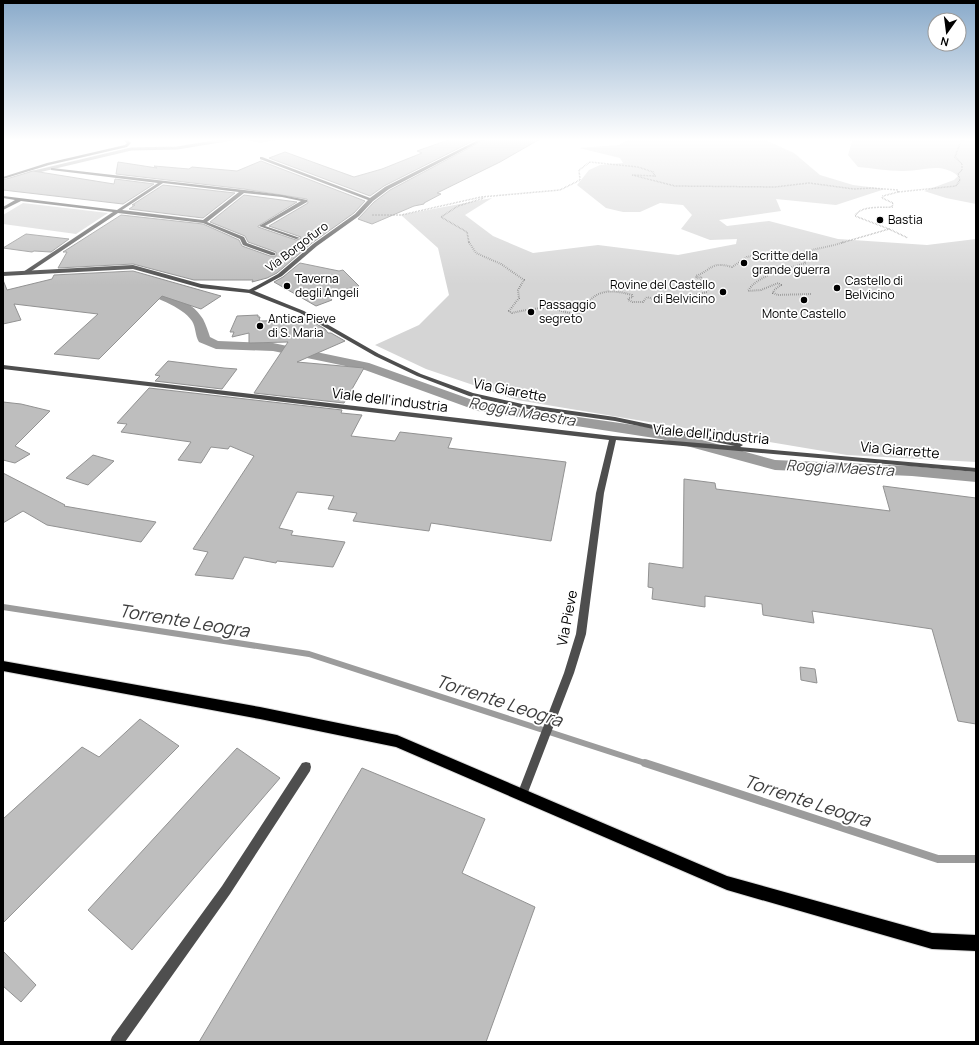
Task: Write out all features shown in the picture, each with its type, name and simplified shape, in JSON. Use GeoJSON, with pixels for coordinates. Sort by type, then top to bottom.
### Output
{"type":"FeatureCollection","features":[{"type":"Feature","properties":{"kind":"main road"},"geometry":{"type":"LineString","coordinates":[[3,666],[260,713],[397,741],[727,883],[932,941],[976,943]]}},
{"type":"Feature","properties":{"kind":"street"},"geometry":{"type":"LineString","coordinates":[[25,273],[153,188]]}},
{"type":"Feature","properties":{"kind":"street"},"geometry":{"type":"LineString","coordinates":[[218,188],[305,201],[261,226],[298,238]]}},
{"type":"Feature","properties":{"kind":"street"},"geometry":{"type":"LineString","coordinates":[[339,188],[371,200]]}},
{"type":"Feature","properties":{"kind":"street","name":"Via Borgofuro"},"geometry":{"type":"LineString","coordinates":[[250,291],[280,275],[315,245],[357,215],[371,200],[387,188]]}},
{"type":"Feature","properties":{"kind":"street"},"geometry":{"type":"LineString","coordinates":[[204,222],[244,191]]}},
{"type":"Feature","properties":{"kind":"street"},"geometry":{"type":"LineString","coordinates":[[3,197],[204,222],[242,238],[245,244],[273,254]]}},
{"type":"Feature","properties":{"kind":"street"},"geometry":{"type":"LineString","coordinates":[[3,209],[20,199]]}},
{"type":"Feature","properties":{"kind":"street","name":"Via Giarette"},"geometry":{"type":"LineString","coordinates":[[3,274],[133,267],[201,286],[250,291],[302,312],[377,354],[419,375],[471,395],[522,406],[615,419],[785,453]]}},
{"type":"Feature","properties":{"kind":"street","name":"Viale dell'industria"},"geometry":{"type":"LineString","coordinates":[[3,367],[613,438],[690,446],[822,456]]}},
{"type":"Feature","properties":{"kind":"street","name":"Via Pieve"},"geometry":{"type":"LineString","coordinates":[[522,795],[569,673],[581,634],[600,493],[613,438]]}},
{"type":"Feature","properties":{"kind":"street","name":"Via Giarrette"},"geometry":{"type":"LineString","coordinates":[[822,456],[976,470]]}},
{"type":"Feature","properties":{"kind":"street"},"geometry":{"type":"LineString","coordinates":[[117,1042],[226,890],[306,767]]}},
{"type":"Feature","properties":{"kind":"path"},"geometry":{"type":"LineString","coordinates":[[357,215],[401,215],[452,202],[507,194],[537,193],[560,190],[564,188]]}},
{"type":"Feature","properties":{"kind":"path"},"geometry":{"type":"LineString","coordinates":[[845,188],[894,189],[898,190],[898,192]]}},
{"type":"Feature","properties":{"kind":"path"},"geometry":{"type":"LineString","coordinates":[[908,238],[855,216],[857,212],[863,209],[892,207],[893,203],[882,198],[883,196],[898,192],[946,188]]}},
{"type":"Feature","properties":{"kind":"path"},"geometry":{"type":"LineString","coordinates":[[484,197],[458,206],[441,217],[467,232],[469,244],[473,251],[480,256],[502,265],[524,280],[518,290],[519,298],[509,311],[512,313],[528,309],[552,309],[570,316],[582,313],[590,298],[598,293],[613,291],[632,295],[633,297],[629,298],[628,300],[633,302],[643,302],[647,297],[665,302],[684,303],[695,295],[707,292],[708,286],[701,281],[702,277],[696,278],[696,276],[703,274],[709,266],[716,264],[732,267],[747,257],[752,256],[793,255],[808,250],[826,248],[855,238],[889,229]]}},
{"type":"Feature","properties":{"kind":"path"},"geometry":{"type":"LineString","coordinates":[[793,255],[801,258],[806,263],[773,274],[751,286],[748,291],[762,290],[778,284],[781,285],[774,290],[773,293],[778,295],[810,294]]}},
{"type":"Feature","properties":{"kind":"shaded area"},"geometry":{"type":"Polygon","coordinates":[[[580,188],[875,188],[885,189],[836,205],[776,199],[781,211],[719,220],[727,226],[769,221],[838,239],[927,245],[976,239],[976,462],[847,455],[517,400],[426,369],[375,345],[419,325],[449,295],[438,248],[401,215],[492,198],[465,215],[493,236],[533,253],[598,245],[678,255],[736,244],[737,239],[710,240],[681,229],[692,215],[683,205],[660,203],[640,212],[623,212],[606,208],[580,188]]]}},
{"type":"Feature","properties":{"kind":"shaded area"},"geometry":{"type":"Polygon","coordinates":[[[933,188],[976,188],[976,204],[946,198],[924,191],[933,188]]]}},
{"type":"Feature","properties":{"kind":"shaded area"},"geometry":{"type":"Polygon","coordinates":[[[23,203],[108,213],[76,234],[3,224],[3,215],[23,203]]]}},
{"type":"Feature","properties":{"kind":"building"},"geometry":{"type":"Polygon","coordinates":[[[3,188],[148,188],[123,204],[3,190],[3,188]]]}},
{"type":"Feature","properties":{"kind":"building"},"geometry":{"type":"Polygon","coordinates":[[[159,188],[188,188],[235,193],[203,218],[129,209],[135,205],[132,205],[159,188]]]}},
{"type":"Feature","properties":{"kind":"building"},"geometry":{"type":"Polygon","coordinates":[[[233,188],[331,188],[365,201],[354,213],[312,243],[277,273],[267,278],[252,282],[253,280],[194,280],[133,264],[58,268],[67,252],[63,252],[121,215],[203,224],[239,240],[242,246],[270,256],[276,256],[276,252],[248,242],[245,236],[210,222],[244,195],[297,202],[258,227],[296,240],[300,239],[301,237],[269,226],[308,203],[307,199],[233,188]]]}},
{"type":"Feature","properties":{"kind":"building"},"geometry":{"type":"Polygon","coordinates":[[[348,188],[382,188],[370,196],[348,188]]]}},
{"type":"Feature","properties":{"kind":"building"},"geometry":{"type":"Polygon","coordinates":[[[394,188],[448,188],[437,193],[441,194],[424,204],[414,206],[372,224],[358,219],[374,202],[394,188]]]}},
{"type":"Feature","properties":{"kind":"building"},"geometry":{"type":"Polygon","coordinates":[[[26,234],[69,239],[51,252],[32,252],[3,248],[26,234]]]}},
{"type":"Feature","properties":{"kind":"building"},"geometry":{"type":"Polygon","coordinates":[[[300,263],[339,271],[343,270],[359,286],[327,294],[332,300],[316,306],[274,282],[283,277],[300,263]]]}},
{"type":"Feature","properties":{"kind":"building"},"geometry":{"type":"Polygon","coordinates":[[[133,271],[221,296],[201,309],[162,296],[99,359],[54,354],[98,314],[14,304],[21,320],[3,324],[3,280],[7,290],[52,279],[54,275],[133,271]]]}},
{"type":"Feature","properties":{"kind":"building"},"geometry":{"type":"Polygon","coordinates":[[[258,315],[258,317],[260,317],[259,321],[310,320],[325,329],[328,333],[331,333],[345,341],[297,362],[364,368],[344,403],[254,393],[288,342],[249,343],[249,333],[232,337],[234,332],[230,332],[237,316],[258,315]]]}},
{"type":"Feature","properties":{"kind":"building"},"geometry":{"type":"Polygon","coordinates":[[[168,361],[237,369],[222,389],[155,381],[160,376],[155,375],[168,361]]]}},
{"type":"Feature","properties":{"kind":"building"},"geometry":{"type":"Polygon","coordinates":[[[149,388],[342,410],[341,413],[362,415],[351,436],[395,441],[400,432],[452,438],[448,448],[566,462],[551,541],[431,523],[429,531],[353,521],[357,513],[328,509],[334,496],[297,492],[279,528],[293,531],[291,535],[345,542],[333,567],[277,561],[276,563],[244,557],[233,579],[195,575],[208,552],[193,549],[254,456],[230,446],[228,449],[211,447],[201,463],[178,460],[191,442],[121,432],[127,424],[117,423],[149,388]]]}},
{"type":"Feature","properties":{"kind":"building"},"geometry":{"type":"Polygon","coordinates":[[[3,402],[21,404],[50,411],[15,446],[30,454],[15,463],[3,460],[3,402]]]}},
{"type":"Feature","properties":{"kind":"building"},"geometry":{"type":"Polygon","coordinates":[[[93,455],[114,461],[88,485],[66,478],[93,455]]]}},
{"type":"Feature","properties":{"kind":"building"},"geometry":{"type":"Polygon","coordinates":[[[3,473],[65,505],[64,506],[156,522],[141,542],[47,525],[23,511],[3,523],[3,473]]]}},
{"type":"Feature","properties":{"kind":"building"},"geometry":{"type":"Polygon","coordinates":[[[684,479],[715,483],[716,489],[890,511],[883,486],[976,498],[976,724],[958,721],[932,629],[812,611],[814,623],[763,615],[762,604],[705,596],[705,607],[652,599],[653,588],[648,587],[649,563],[683,568],[684,479]]]}},
{"type":"Feature","properties":{"kind":"building"},"geometry":{"type":"Polygon","coordinates":[[[800,667],[815,669],[817,683],[801,680],[800,667]]]}},
{"type":"Feature","properties":{"kind":"building"},"geometry":{"type":"Polygon","coordinates":[[[140,719],[179,746],[3,923],[3,819],[82,747],[99,757],[140,719]]]}},
{"type":"Feature","properties":{"kind":"building"},"geometry":{"type":"Polygon","coordinates":[[[237,748],[280,778],[132,950],[88,910],[237,748]]]}},
{"type":"Feature","properties":{"kind":"building"},"geometry":{"type":"Polygon","coordinates":[[[362,768],[485,819],[462,873],[535,907],[486,1042],[199,1042],[362,768]]]}},
{"type":"Feature","properties":{"kind":"building"},"geometry":{"type":"Polygon","coordinates":[[[3,951],[36,985],[21,1002],[3,986],[3,951]]]}},
{"type":"Feature","properties":{"kind":"waterway","name":"Roggia Maestra"},"geometry":{"type":"LineString","coordinates":[[140,289],[162,296],[192,313],[200,325],[204,339],[216,345],[273,347],[369,367],[478,407],[662,434],[775,465],[912,471],[976,477]]}},
{"type":"Feature","properties":{"kind":"waterway","name":"Torrente Leogra"},"geometry":{"type":"LineString","coordinates":[[3,607],[309,654],[648,764]]}},
{"type":"Feature","properties":{"kind":"waterway","name":"Torrente Leogra"},"geometry":{"type":"LineString","coordinates":[[645,763],[938,859],[976,859]]}},
{"type":"Feature","properties":{"kind":"place","name":"Bastia"},"geometry":{"type":"Point","coordinates":[880,220]}},
{"type":"Feature","properties":{"kind":"place","name":"Scritte della grande guerra"},"geometry":{"type":"Point","coordinates":[744,263]}},
{"type":"Feature","properties":{"kind":"place","name":"Taverna degli Angeli"},"geometry":{"type":"Point","coordinates":[287,286]}},
{"type":"Feature","properties":{"kind":"place","name":"Castello di Belvicino"},"geometry":{"type":"Point","coordinates":[837,288]}},
{"type":"Feature","properties":{"kind":"place","name":"Rovine del Castello di Belvicino"},"geometry":{"type":"Point","coordinates":[723,292]}},
{"type":"Feature","properties":{"kind":"place","name":"Monte Castello"},"geometry":{"type":"Point","coordinates":[804,300]}},
{"type":"Feature","properties":{"kind":"place","name":"Passaggio segreto"},"geometry":{"type":"Point","coordinates":[531,312]}},
{"type":"Feature","properties":{"kind":"place","name":"Antica Pieve di S. Maria"},"geometry":{"type":"Point","coordinates":[260,326]}}]}
